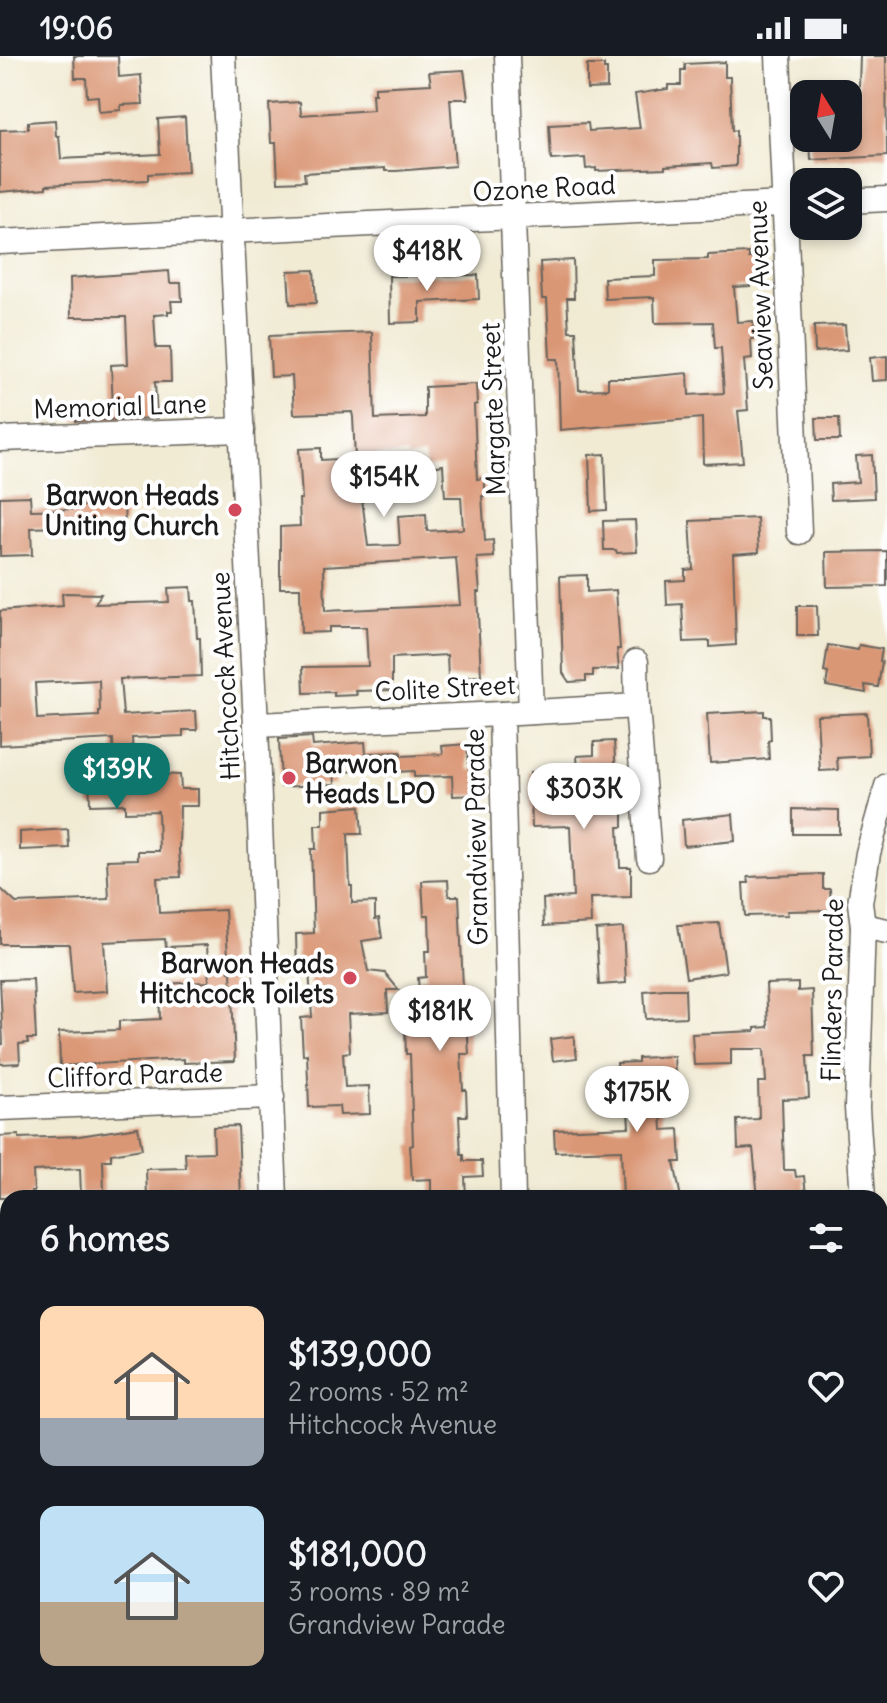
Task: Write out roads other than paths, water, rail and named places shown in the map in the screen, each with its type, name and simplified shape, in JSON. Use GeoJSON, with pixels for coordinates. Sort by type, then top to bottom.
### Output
{"type":"FeatureCollection","features":[{"type":"Feature","properties":{"kind":"street","name":"Hitchcock Avenue"},"geometry":{"type":"LineString","coordinates":[[223,56],[256,725],[275,1190]]}},
{"type":"Feature","properties":{"kind":"street","name":"Margate Street"},"geometry":{"type":"LineString","coordinates":[[507,56],[531,712]]}},
{"type":"Feature","properties":{"kind":"street","name":"Seaview Avenue"},"geometry":{"type":"LineString","coordinates":[[778,56],[790,168]]}},
{"type":"Feature","properties":{"kind":"street"},"geometry":{"type":"LineString","coordinates":[[862,200],[887,199]]}},
{"type":"Feature","properties":{"kind":"street","name":"Ozone Road"},"geometry":{"type":"LineString","coordinates":[[0,242],[790,204]]}},
{"type":"Feature","properties":{"kind":"street","name":"Seaview Avenue"},"geometry":{"type":"LineString","coordinates":[[795,240],[799,532]]}},
{"type":"Feature","properties":{"kind":"street","name":"Memorial Lane"},"geometry":{"type":"LineString","coordinates":[[0,439],[242,430]]}},
{"type":"Feature","properties":{"kind":"street"},"geometry":{"type":"LineString","coordinates":[[636,662],[649,858]]}},
{"type":"Feature","properties":{"kind":"street","name":"Colite Street"},"geometry":{"type":"LineString","coordinates":[[256,725],[637,706]]}},
{"type":"Feature","properties":{"kind":"street","name":"Grandview Parade"},"geometry":{"type":"LineString","coordinates":[[501,714],[513,1190]]}},
{"type":"Feature","properties":{"kind":"street","name":"Flinders Parade"},"geometry":{"type":"LineString","coordinates":[[862,1190],[857,1108],[875,928],[860,903],[868,853],[887,786]]}},
{"type":"Feature","properties":{"kind":"street","name":"Clifford Parade"},"geometry":{"type":"LineString","coordinates":[[0,1108],[272,1097]]}},
{"type":"Feature","properties":{"kind":"place","name":"Barwon Heads Uniting Church"},"geometry":{"type":"Point","coordinates":[235,510]}},
{"type":"Feature","properties":{"kind":"place","name":"Barwon Heads LPO"},"geometry":{"type":"Point","coordinates":[289,778]}},
{"type":"Feature","properties":{"kind":"place","name":"Barwon Heads Hitchcock Toilets"},"geometry":{"type":"Point","coordinates":[350,978]}}]}
